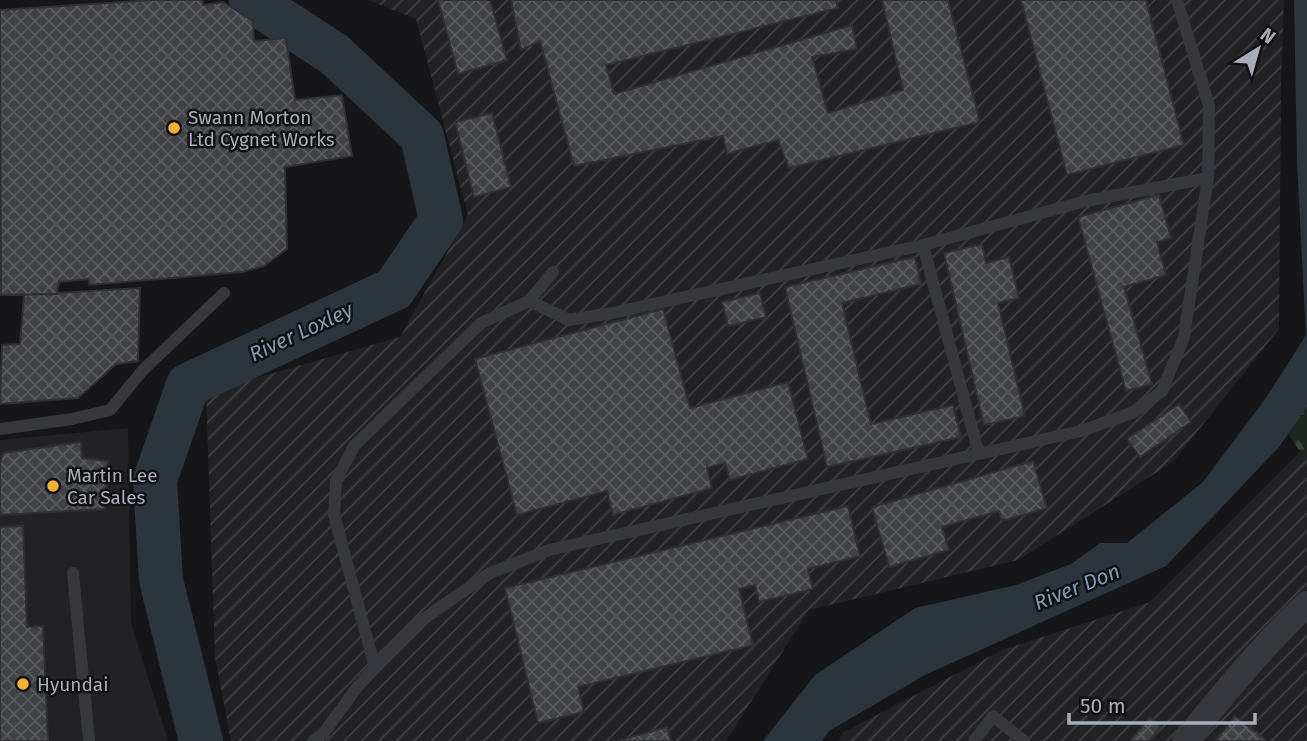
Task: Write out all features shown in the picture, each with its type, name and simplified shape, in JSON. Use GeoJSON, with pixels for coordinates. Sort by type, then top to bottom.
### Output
{"type":"FeatureCollection","features":[{"type":"Feature","properties":{"kind":"street"},"geometry":{"type":"LineString","coordinates":[[1185,741],[1251,662],[1307,604]]}},
{"type":"Feature","properties":{"kind":"lane"},"geometry":{"type":"LineString","coordinates":[[313,741],[323,734],[358,686],[416,624],[490,573],[550,550],[1081,431],[1134,412],[1162,391],[1184,337],[1208,178],[1209,106],[1177,0]]}},
{"type":"Feature","properties":{"kind":"lane"},"geometry":{"type":"LineString","coordinates":[[529,300],[569,320],[612,313],[923,244],[1086,201],[1208,178]]}},
{"type":"Feature","properties":{"kind":"lane"},"geometry":{"type":"LineString","coordinates":[[923,244],[979,454]]}},
{"type":"Feature","properties":{"kind":"lane"},"geometry":{"type":"LineString","coordinates":[[375,668],[334,515],[336,481],[354,446],[481,323],[529,300],[553,272]]}},
{"type":"Feature","properties":{"kind":"lane"},"geometry":{"type":"LineString","coordinates":[[0,429],[72,419],[110,410],[142,370],[224,293]]}},
{"type":"Feature","properties":{"kind":"lane"},"geometry":{"type":"LineString","coordinates":[[73,573],[89,741]]}},
{"type":"Feature","properties":{"kind":"lane"},"geometry":{"type":"LineString","coordinates":[[974,741],[993,716],[1024,741]]}},
{"type":"Feature","properties":{"kind":"shaded area"},"geometry":{"type":"Polygon","coordinates":[[[368,0],[1284,0],[1279,329],[1173,462],[1018,560],[809,610],[726,741],[231,741],[215,657],[206,392],[400,337],[468,215],[416,19],[368,0]]]}},
{"type":"Feature","properties":{"kind":"shaded area"},"geometry":{"type":"Polygon","coordinates":[[[128,428],[131,623],[168,741],[0,741],[0,440],[128,428]]]}},
{"type":"Feature","properties":{"kind":"shaded area"},"geometry":{"type":"Polygon","coordinates":[[[1300,452],[1307,459],[1307,741],[838,741],[844,732],[1002,650],[1150,602],[1300,452]]]}},
{"type":"Feature","properties":{"kind":"green space"},"geometry":{"type":"Polygon","coordinates":[[[1307,407],[1307,459],[1288,433],[1307,407]]]}},
{"type":"Feature","properties":{"kind":"water","name":"River Don"},"geometry":{"type":"Polygon","coordinates":[[[1294,0],[1307,0],[1307,407],[1279,447],[1166,566],[925,675],[829,731],[822,741],[763,741],[815,675],[915,608],[1016,585],[1071,564],[1100,543],[1127,543],[1203,482],[1266,398],[1306,335],[1297,163],[1294,0]]]}},
{"type":"Feature","properties":{"kind":"building","name":"Swann Morton Ltd Cygnet Works"},"geometry":{"type":"Polygon","coordinates":[[[152,0],[202,0],[203,5],[223,2],[253,21],[254,41],[286,38],[295,100],[342,95],[352,156],[285,167],[287,249],[264,266],[242,272],[89,285],[89,279],[59,282],[57,294],[1,295],[0,10],[152,0]]]}},
{"type":"Feature","properties":{"kind":"building"},"geometry":{"type":"Polygon","coordinates":[[[438,0],[490,0],[507,60],[458,74],[438,0]]]}},
{"type":"Feature","properties":{"kind":"building"},"geometry":{"type":"Polygon","coordinates":[[[511,0],[836,0],[838,8],[606,65],[614,94],[852,25],[857,49],[812,57],[828,113],[903,90],[882,0],[948,0],[980,122],[789,168],[778,140],[727,154],[723,136],[574,166],[540,41],[521,50],[511,0]]]}},
{"type":"Feature","properties":{"kind":"building"},"geometry":{"type":"Polygon","coordinates":[[[1021,0],[1146,0],[1184,145],[1067,175],[1021,0]]]}},
{"type":"Feature","properties":{"kind":"building"},"geometry":{"type":"Polygon","coordinates":[[[492,113],[511,187],[474,197],[455,122],[492,113]]]}},
{"type":"Feature","properties":{"kind":"building"},"geometry":{"type":"Polygon","coordinates":[[[1159,195],[1171,238],[1157,242],[1166,275],[1124,287],[1152,384],[1126,391],[1078,217],[1159,195]]]}},
{"type":"Feature","properties":{"kind":"building"},"geometry":{"type":"Polygon","coordinates":[[[982,244],[986,263],[1009,257],[1019,298],[998,303],[1025,416],[984,425],[944,253],[982,244]]]}},
{"type":"Feature","properties":{"kind":"building"},"geometry":{"type":"Polygon","coordinates":[[[915,257],[921,284],[842,303],[871,424],[953,405],[961,437],[827,467],[785,287],[915,257]]]}},
{"type":"Feature","properties":{"kind":"building"},"geometry":{"type":"Polygon","coordinates":[[[140,288],[138,361],[116,364],[78,398],[0,404],[2,345],[20,344],[24,295],[140,288]]]}},
{"type":"Feature","properties":{"kind":"building"},"geometry":{"type":"Polygon","coordinates":[[[760,293],[766,317],[728,326],[722,302],[760,293]]]}},
{"type":"Feature","properties":{"kind":"building"},"geometry":{"type":"Polygon","coordinates":[[[663,309],[690,408],[788,382],[808,459],[730,480],[725,463],[707,468],[712,488],[613,515],[607,491],[517,515],[475,359],[663,309]]]}},
{"type":"Feature","properties":{"kind":"building"},"geometry":{"type":"Polygon","coordinates":[[[1179,404],[1191,422],[1140,457],[1127,439],[1179,404]]]}},
{"type":"Feature","properties":{"kind":"building","name":"Martin Lee Car Sales"},"geometry":{"type":"Polygon","coordinates":[[[81,442],[82,458],[108,461],[105,509],[0,515],[0,464],[3,453],[81,442]]]}},
{"type":"Feature","properties":{"kind":"building"},"geometry":{"type":"Polygon","coordinates":[[[1033,461],[1047,508],[1002,521],[999,511],[942,527],[949,550],[889,567],[872,507],[1033,461]]]}},
{"type":"Feature","properties":{"kind":"building"},"geometry":{"type":"Polygon","coordinates":[[[848,506],[860,556],[808,569],[813,589],[759,602],[755,585],[739,589],[753,645],[578,687],[584,712],[538,723],[505,588],[848,506]]]}},
{"type":"Feature","properties":{"kind":"building","name":"Hyundai"},"geometry":{"type":"Polygon","coordinates":[[[23,526],[27,627],[43,626],[48,741],[0,741],[0,527],[23,526]]]}},
{"type":"Feature","properties":{"kind":"building"},"geometry":{"type":"Polygon","coordinates":[[[1235,716],[1265,739],[1264,741],[1215,741],[1235,716]]]}},
{"type":"Feature","properties":{"kind":"building"},"geometry":{"type":"Polygon","coordinates":[[[1150,717],[1161,727],[1149,741],[1130,741],[1150,717]]]}},
{"type":"Feature","properties":{"kind":"building"},"geometry":{"type":"Polygon","coordinates":[[[667,727],[671,741],[617,741],[667,727]]]}},
{"type":"Feature","properties":{"kind":"waterway","name":"River Loxley"},"geometry":{"type":"LineString","coordinates":[[201,741],[161,580],[155,480],[188,385],[394,289],[441,220],[422,136],[334,54],[251,0]]}},
{"type":"Feature","properties":{"kind":"place","name":"Swann Morton Ltd Cygnet Works"},"geometry":{"type":"Point","coordinates":[174,128]}},
{"type":"Feature","properties":{"kind":"place","name":"Martin Lee Car Sales"},"geometry":{"type":"Point","coordinates":[53,486]}},
{"type":"Feature","properties":{"kind":"place","name":"Hyundai"},"geometry":{"type":"Point","coordinates":[23,684]}}]}
